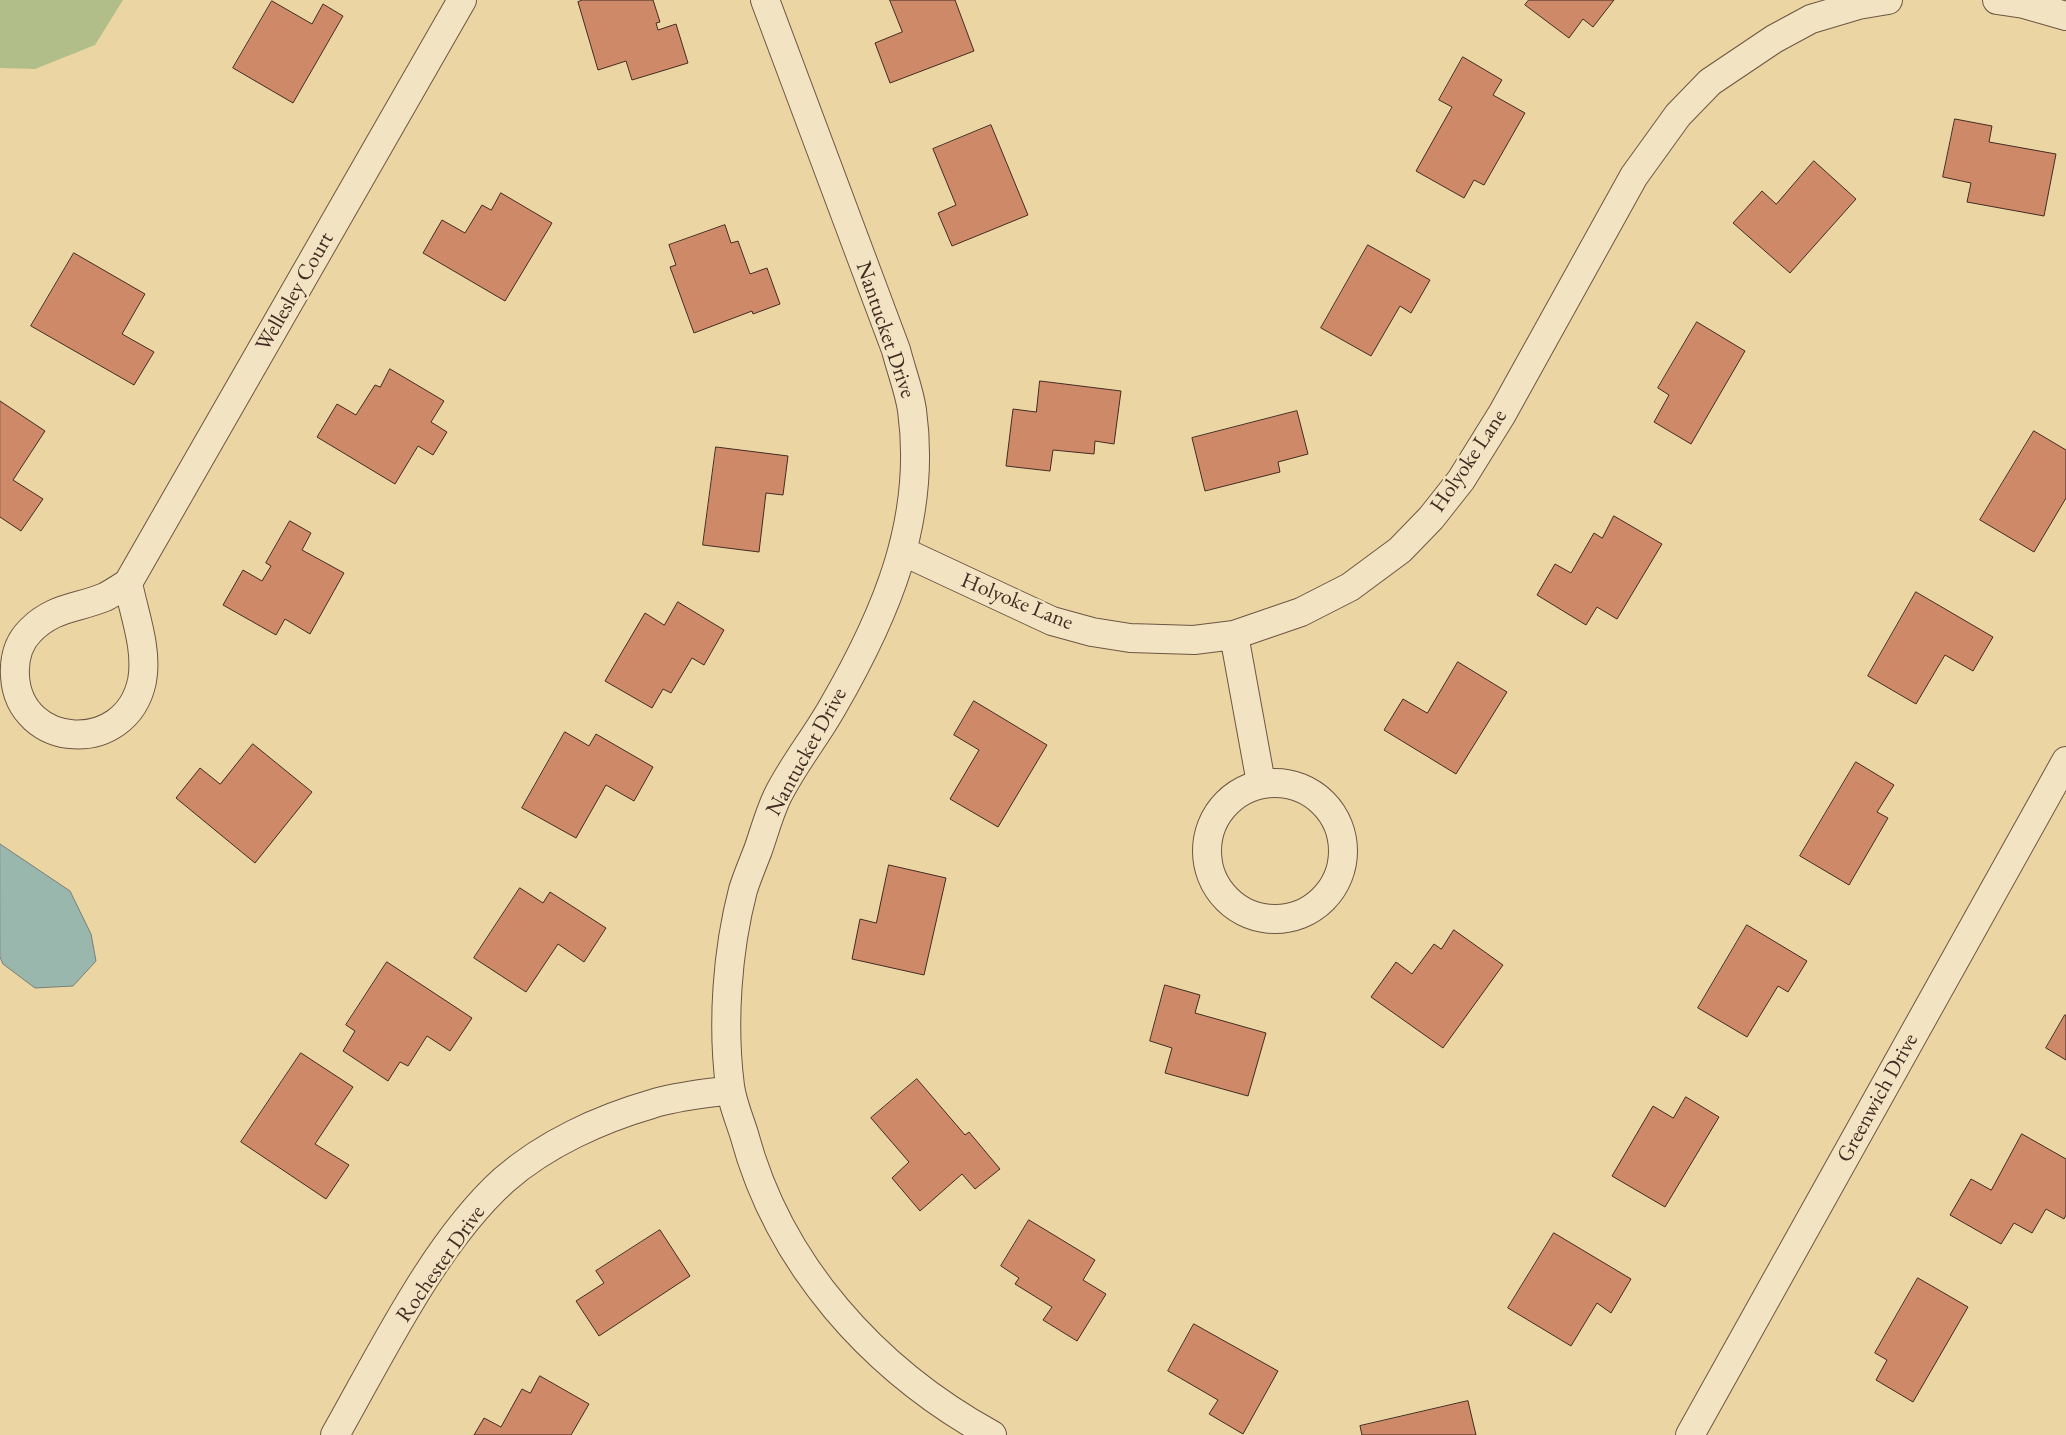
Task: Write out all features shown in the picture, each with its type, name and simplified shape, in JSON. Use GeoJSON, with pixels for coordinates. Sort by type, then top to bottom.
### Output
{"type":"FeatureCollection","features":[{"type":"Feature","properties":{"kind":"street","name":"Wellesley Court"},"geometry":{"type":"LineString","coordinates":[[128,584],[462,0]]}},
{"type":"Feature","properties":{"kind":"street","name":"Nantucket Drive"},"geometry":{"type":"LineString","coordinates":[[764,0],[896,350],[912,409],[914,452],[912,510],[904,552],[892,588],[870,639],[832,708],[777,797],[743,890],[730,966],[726,1032],[730,1090],[764,1196],[812,1280],[852,1326],[922,1392],[992,1435]]}},
{"type":"Feature","properties":{"kind":"street","name":"Holyoke Lane"},"geometry":{"type":"LineString","coordinates":[[904,552],[1052,621],[1092,632],[1130,638],[1194,640],[1234,635],[1301,612],[1350,587],[1400,550],[1431,518],[1461,480],[1502,414],[1634,176],[1678,115],[1710,82],[1806,10],[1888,0]]}},
{"type":"Feature","properties":{"kind":"street"},"geometry":{"type":"LineString","coordinates":[[1997,0],[2024,4],[2066,16]]}},
{"type":"Feature","properties":{"kind":"street"},"geometry":{"type":"LineString","coordinates":[[128,584],[143,658],[142,681],[133,703],[119,721],[102,732],[84,735],[67,734],[48,727],[33,716],[21,702],[16,687],[14,668],[18,649],[29,632],[45,618],[63,608],[105,596],[128,584]]}},
{"type":"Feature","properties":{"kind":"street"},"geometry":{"type":"LineString","coordinates":[[1234,635],[1260,783]]}},
{"type":"Feature","properties":{"kind":"street","name":"Greenwich Drive"},"geometry":{"type":"LineString","coordinates":[[1690,1435],[2066,761]]}},
{"type":"Feature","properties":{"kind":"street"},"geometry":{"type":"LineString","coordinates":[[1260,783],[1289,784],[1316,795],[1335,816],[1344,844],[1341,872],[1326,898],[1303,914],[1275,921],[1247,915],[1223,898],[1209,873],[1206,844],[1215,817],[1234,795],[1260,783]]}},
{"type":"Feature","properties":{"kind":"street","name":"Rochester Drive"},"geometry":{"type":"LineString","coordinates":[[335,1435],[428,1274],[468,1218],[504,1180],[540,1154],[569,1137],[616,1116],[653,1103],[730,1090]]}},
{"type":"Feature","properties":{"kind":"green space"},"geometry":{"type":"Polygon","coordinates":[[[0,0],[123,0],[95,45],[35,69],[0,68],[0,0]]]}},
{"type":"Feature","properties":{"kind":"water"},"geometry":{"type":"Polygon","coordinates":[[[0,844],[70,891],[91,934],[96,961],[73,986],[35,988],[3,964],[0,957],[0,844]]]}},
{"type":"Feature","properties":{"kind":"building"},"geometry":{"type":"Polygon","coordinates":[[[583,0],[653,0],[660,22],[656,23],[658,30],[676,24],[688,63],[632,80],[626,61],[598,70],[578,2],[583,0]]]}},
{"type":"Feature","properties":{"kind":"building"},"geometry":{"type":"Polygon","coordinates":[[[890,0],[955,0],[974,51],[890,83],[875,43],[902,32],[890,0]]]}},
{"type":"Feature","properties":{"kind":"building"},"geometry":{"type":"Polygon","coordinates":[[[1529,0],[1614,0],[1593,27],[1583,19],[1569,38],[1525,5],[1529,0]]]}},
{"type":"Feature","properties":{"kind":"building"},"geometry":{"type":"Polygon","coordinates":[[[272,1],[312,24],[323,4],[343,16],[293,103],[233,68],[272,1]]]}},
{"type":"Feature","properties":{"kind":"building"},"geometry":{"type":"Polygon","coordinates":[[[1463,57],[1502,80],[1493,95],[1525,113],[1484,185],[1474,180],[1464,198],[1416,171],[1452,107],[1439,100],[1463,57]]]}},
{"type":"Feature","properties":{"kind":"building"},"geometry":{"type":"Polygon","coordinates":[[[1955,119],[1992,126],[1989,142],[2056,154],[2044,216],[1967,202],[1971,183],[1943,177],[1955,119]]]}},
{"type":"Feature","properties":{"kind":"building"},"geometry":{"type":"Polygon","coordinates":[[[991,125],[1028,215],[952,246],[938,213],[956,205],[933,149],[991,125]]]}},
{"type":"Feature","properties":{"kind":"building"},"geometry":{"type":"Polygon","coordinates":[[[1814,161],[1856,199],[1790,273],[1733,223],[1762,191],[1776,204],[1814,161]]]}},
{"type":"Feature","properties":{"kind":"building"},"geometry":{"type":"Polygon","coordinates":[[[501,193],[552,223],[505,301],[423,253],[442,220],[465,233],[482,205],[491,210],[501,193]]]}},
{"type":"Feature","properties":{"kind":"building"},"geometry":{"type":"Polygon","coordinates":[[[725,225],[731,243],[738,241],[750,274],[767,268],[780,304],[753,314],[752,311],[694,333],[670,267],[676,265],[669,245],[725,225]]]}},
{"type":"Feature","properties":{"kind":"building"},"geometry":{"type":"Polygon","coordinates":[[[1368,245],[1430,280],[1411,313],[1400,306],[1371,356],[1321,328],[1368,245]]]}},
{"type":"Feature","properties":{"kind":"building"},"geometry":{"type":"Polygon","coordinates":[[[74,253],[145,294],[122,334],[154,352],[134,385],[31,326],[74,253]]]}},
{"type":"Feature","properties":{"kind":"building"},"geometry":{"type":"Polygon","coordinates":[[[1697,322],[1745,351],[1691,444],[1654,422],[1669,395],[1658,388],[1697,322]]]}},
{"type":"Feature","properties":{"kind":"building"},"geometry":{"type":"Polygon","coordinates":[[[390,369],[444,401],[431,422],[447,432],[433,455],[418,446],[395,484],[317,437],[337,404],[356,415],[375,385],[380,387],[390,369]]]}},
{"type":"Feature","properties":{"kind":"building"},"geometry":{"type":"Polygon","coordinates":[[[1040,381],[1121,391],[1114,444],[1095,441],[1094,454],[1053,450],[1050,471],[1006,466],[1013,409],[1036,412],[1040,381]]]}},
{"type":"Feature","properties":{"kind":"building"},"geometry":{"type":"Polygon","coordinates":[[[0,401],[45,431],[13,480],[43,499],[21,531],[0,517],[0,401]]]}},
{"type":"Feature","properties":{"kind":"building"},"geometry":{"type":"Polygon","coordinates":[[[1297,411],[1308,454],[1278,462],[1280,472],[1205,491],[1192,438],[1297,411]]]}},
{"type":"Feature","properties":{"kind":"building"},"geometry":{"type":"Polygon","coordinates":[[[2034,431],[2066,450],[2066,498],[2034,552],[1980,520],[2034,431]]]}},
{"type":"Feature","properties":{"kind":"building"},"geometry":{"type":"Polygon","coordinates":[[[716,447],[788,456],[783,495],[766,493],[759,552],[703,545],[716,447]]]}},
{"type":"Feature","properties":{"kind":"building"},"geometry":{"type":"Polygon","coordinates":[[[1614,516],[1662,544],[1617,619],[1597,607],[1586,625],[1537,595],[1555,564],[1571,573],[1594,533],[1602,538],[1614,516]]]}},
{"type":"Feature","properties":{"kind":"building"},"geometry":{"type":"Polygon","coordinates":[[[290,521],[311,533],[302,550],[344,573],[310,634],[285,619],[276,635],[223,605],[243,570],[262,581],[271,566],[266,563],[290,521]]]}},
{"type":"Feature","properties":{"kind":"building"},"geometry":{"type":"Polygon","coordinates":[[[1916,592],[1993,637],[1973,671],[1945,655],[1916,704],[1868,676],[1916,592]]]}},
{"type":"Feature","properties":{"kind":"building"},"geometry":{"type":"Polygon","coordinates":[[[678,602],[724,630],[704,665],[692,658],[671,693],[663,689],[652,708],[605,681],[645,613],[664,625],[678,602]]]}},
{"type":"Feature","properties":{"kind":"building"},"geometry":{"type":"Polygon","coordinates":[[[1458,662],[1507,692],[1456,774],[1384,730],[1403,699],[1427,713],[1458,662]]]}},
{"type":"Feature","properties":{"kind":"building"},"geometry":{"type":"Polygon","coordinates":[[[974,701],[1047,745],[998,827],[950,799],[979,750],[954,735],[974,701]]]}},
{"type":"Feature","properties":{"kind":"building"},"geometry":{"type":"Polygon","coordinates":[[[565,732],[589,746],[596,734],[653,767],[634,801],[606,785],[576,838],[522,808],[565,732]]]}},
{"type":"Feature","properties":{"kind":"building"},"geometry":{"type":"Polygon","coordinates":[[[253,744],[312,792],[255,863],[176,798],[200,768],[220,784],[253,744]]]}},
{"type":"Feature","properties":{"kind":"building"},"geometry":{"type":"Polygon","coordinates":[[[1856,762],[1894,785],[1877,812],[1888,818],[1849,885],[1800,856],[1856,762]]]}},
{"type":"Feature","properties":{"kind":"building"},"geometry":{"type":"Polygon","coordinates":[[[889,865],[946,878],[924,975],[852,959],[860,919],[876,923],[889,865]]]}},
{"type":"Feature","properties":{"kind":"building"},"geometry":{"type":"Polygon","coordinates":[[[520,888],[543,903],[550,892],[606,928],[584,962],[558,944],[526,992],[474,958],[520,888]]]}},
{"type":"Feature","properties":{"kind":"building"},"geometry":{"type":"Polygon","coordinates":[[[1747,925],[1807,961],[1788,992],[1778,986],[1747,1037],[1698,1008],[1747,925]]]}},
{"type":"Feature","properties":{"kind":"building"},"geometry":{"type":"Polygon","coordinates":[[[1454,930],[1503,965],[1443,1048],[1371,997],[1396,962],[1412,974],[1434,944],[1441,949],[1454,930]]]}},
{"type":"Feature","properties":{"kind":"building"},"geometry":{"type":"Polygon","coordinates":[[[387,962],[472,1018],[450,1051],[427,1036],[408,1066],[400,1062],[388,1081],[343,1051],[355,1031],[346,1025],[387,962]]]}},
{"type":"Feature","properties":{"kind":"building"},"geometry":{"type":"Polygon","coordinates":[[[1165,985],[1200,995],[1195,1013],[1266,1033],[1248,1096],[1165,1073],[1172,1048],[1150,1041],[1165,985]]]}},
{"type":"Feature","properties":{"kind":"building"},"geometry":{"type":"Polygon","coordinates":[[[2066,1015],[2066,1060],[2046,1048],[2066,1015]]]}},
{"type":"Feature","properties":{"kind":"building"},"geometry":{"type":"Polygon","coordinates":[[[301,1053],[353,1087],[315,1144],[349,1165],[326,1199],[241,1142],[301,1053]]]}},
{"type":"Feature","properties":{"kind":"building"},"geometry":{"type":"Polygon","coordinates":[[[917,1079],[965,1135],[969,1132],[1000,1169],[975,1189],[962,1174],[920,1211],[892,1178],[909,1162],[871,1118],[917,1079]]]}},
{"type":"Feature","properties":{"kind":"building"},"geometry":{"type":"Polygon","coordinates":[[[1686,1097],[1719,1117],[1665,1207],[1612,1176],[1653,1106],[1673,1118],[1686,1097]]]}},
{"type":"Feature","properties":{"kind":"building"},"geometry":{"type":"Polygon","coordinates":[[[2022,1134],[2066,1159],[2066,1215],[2064,1219],[2046,1209],[2032,1233],[2014,1223],[2001,1244],[1950,1215],[1971,1179],[1991,1190],[2022,1134]]]}},
{"type":"Feature","properties":{"kind":"building"},"geometry":{"type":"Polygon","coordinates":[[[1029,1220],[1095,1260],[1083,1280],[1106,1294],[1077,1341],[1043,1320],[1052,1307],[1015,1284],[1019,1278],[1001,1266],[1029,1220]]]}},
{"type":"Feature","properties":{"kind":"building"},"geometry":{"type":"Polygon","coordinates":[[[660,1230],[690,1276],[599,1336],[576,1301],[604,1283],[596,1271],[660,1230]]]}},
{"type":"Feature","properties":{"kind":"building"},"geometry":{"type":"Polygon","coordinates":[[[1554,1233],[1631,1279],[1611,1313],[1597,1303],[1571,1346],[1508,1308],[1554,1233]]]}},
{"type":"Feature","properties":{"kind":"building"},"geometry":{"type":"Polygon","coordinates":[[[1918,1278],[1968,1307],[1913,1402],[1876,1380],[1887,1360],[1875,1353],[1918,1278]]]}},
{"type":"Feature","properties":{"kind":"building"},"geometry":{"type":"Polygon","coordinates":[[[1194,1324],[1278,1371],[1243,1434],[1209,1414],[1218,1400],[1168,1371],[1194,1324]]]}},
{"type":"Feature","properties":{"kind":"building"},"geometry":{"type":"Polygon","coordinates":[[[540,1376],[589,1404],[571,1435],[474,1435],[484,1418],[501,1427],[522,1389],[530,1393],[540,1376]]]}},
{"type":"Feature","properties":{"kind":"building"},"geometry":{"type":"Polygon","coordinates":[[[1468,1401],[1476,1435],[1362,1435],[1360,1426],[1468,1401]]]}}]}
